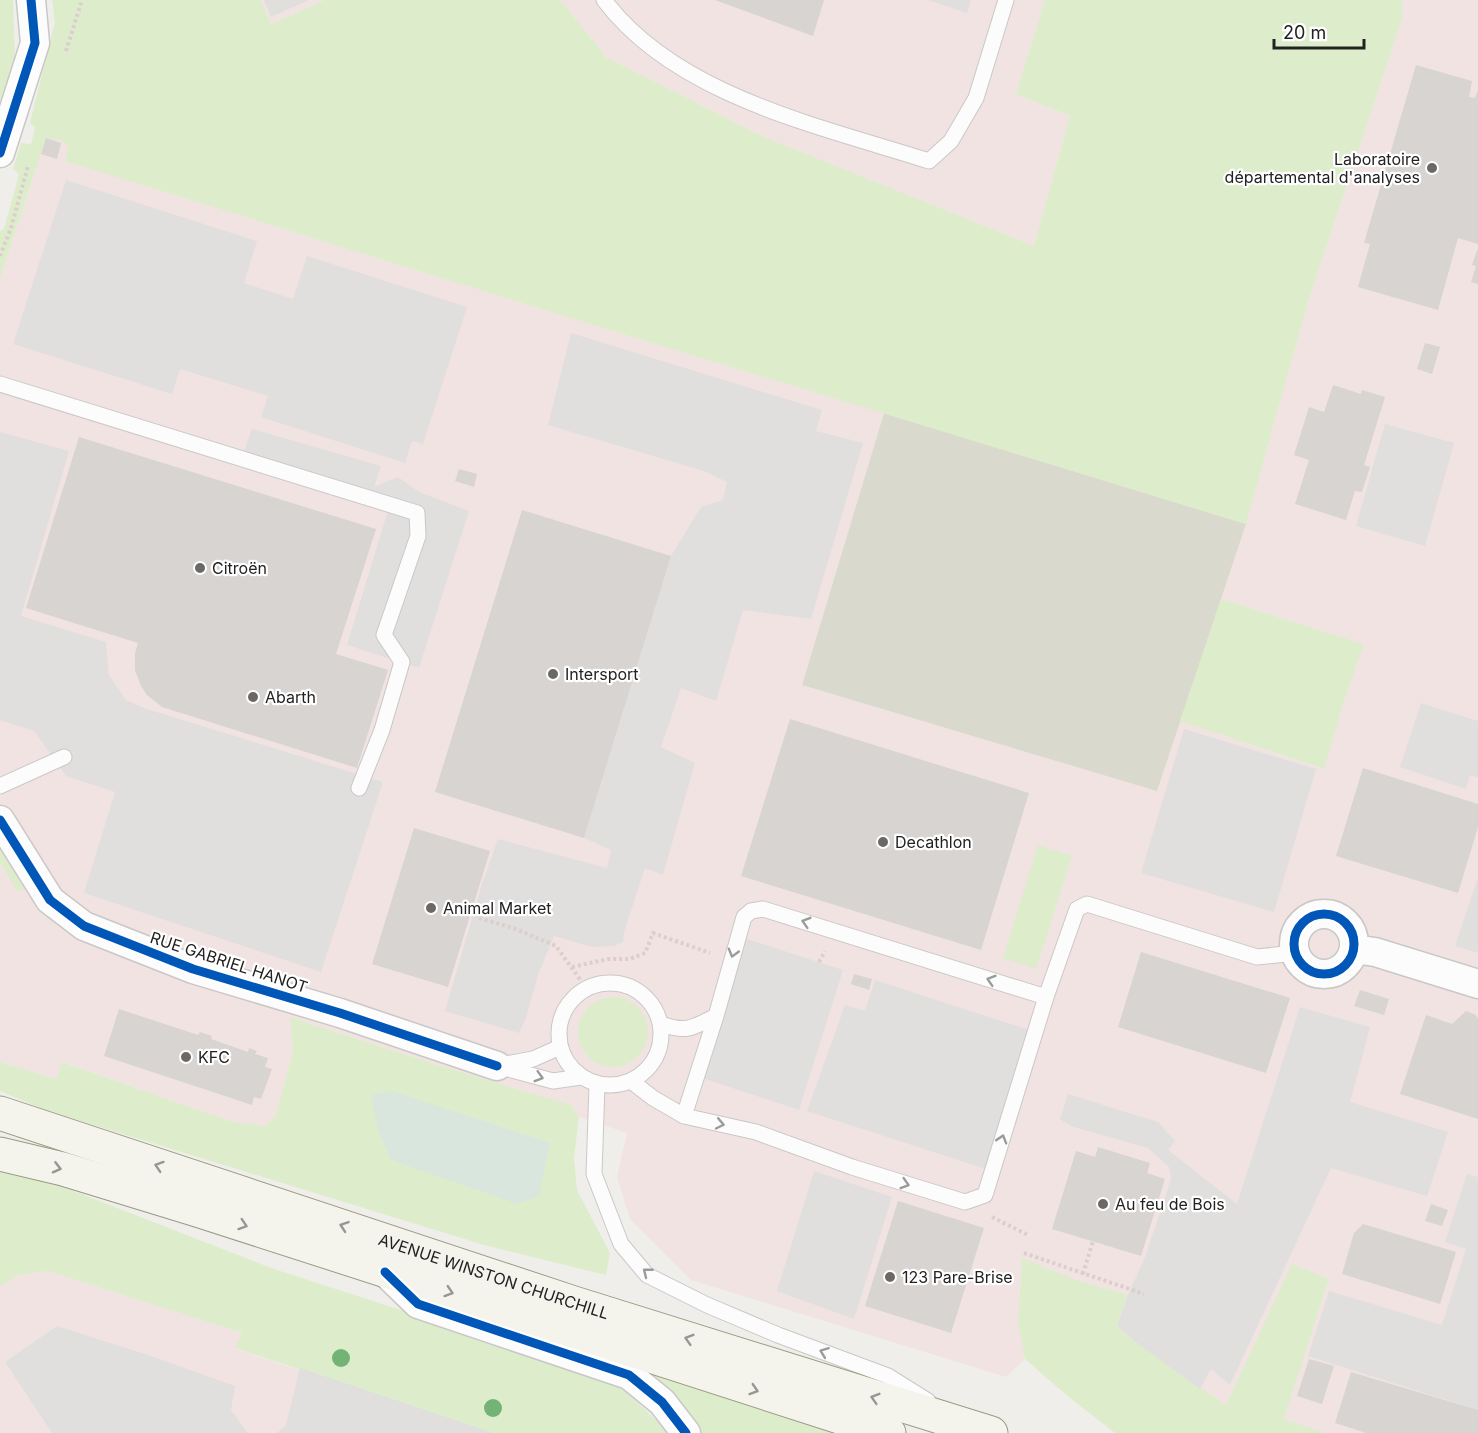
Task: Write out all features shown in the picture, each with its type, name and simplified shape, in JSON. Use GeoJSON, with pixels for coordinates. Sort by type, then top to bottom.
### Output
{"type":"FeatureCollection","features":[{"type":"Feature","properties":{"kind":"main road","name":"AVENUE WINSTON CHURCHILL"},"geometry":{"type":"LineString","coordinates":[[0,1113],[574,1303],[980,1430]]}},
{"type":"Feature","properties":{"kind":"main road","name":"AVENUE WINSTON CHURCHILL"},"geometry":{"type":"LineString","coordinates":[[0,1154],[63,1169],[197,1210],[889,1433]]}},
{"type":"Feature","properties":{"kind":"street"},"geometry":{"type":"LineString","coordinates":[[0,153],[35,43],[31,0]]}},
{"type":"Feature","properties":{"kind":"street","name":"RUE GABRIEL HANOT"},"geometry":{"type":"LineString","coordinates":[[0,820],[50,900],[84,926],[193,969],[340,1013],[497,1066]]}},
{"type":"Feature","properties":{"kind":"street"},"geometry":{"type":"LineString","coordinates":[[1326,913],[1336,916],[1350,929],[1353,949],[1350,958],[1335,972],[1325,974],[1306,969],[1294,953],[1295,934],[1299,925],[1316,914],[1326,913]]}},
{"type":"Feature","properties":{"kind":"street"},"geometry":{"type":"LineString","coordinates":[[1353,949],[1375,952],[1478,984]]}},
{"type":"Feature","properties":{"kind":"street"},"geometry":{"type":"LineString","coordinates":[[385,1272],[417,1304],[629,1375],[662,1402],[686,1433]]}},
{"type":"Feature","properties":{"kind":"lane"},"geometry":{"type":"LineString","coordinates":[[604,0],[619,20],[672,64],[757,106],[930,161],[951,141],[976,98],[1006,0]]}},
{"type":"Feature","properties":{"kind":"lane"},"geometry":{"type":"LineString","coordinates":[[0,384],[417,513],[417,536],[384,635],[402,662],[382,730],[359,788]]}},
{"type":"Feature","properties":{"kind":"lane"},"geometry":{"type":"LineString","coordinates":[[0,786],[64,757]]}},
{"type":"Feature","properties":{"kind":"lane"},"geometry":{"type":"LineString","coordinates":[[631,1081],[653,1098],[684,1116],[756,1132],[852,1167],[965,1202],[985,1195],[1046,997],[1077,909],[1087,904],[1257,957],[1294,953]]}},
{"type":"Feature","properties":{"kind":"lane"},"geometry":{"type":"LineString","coordinates":[[684,1116],[744,917],[751,911],[763,909],[1046,997]]}},
{"type":"Feature","properties":{"kind":"lane"},"geometry":{"type":"LineString","coordinates":[[614,982],[641,992],[657,1012],[661,1024],[660,1047],[656,1058],[641,1075],[631,1081],[614,1085],[597,1084],[581,1077],[564,1058],[560,1047],[559,1030],[563,1013],[573,998],[586,988],[600,983],[614,982]]}},
{"type":"Feature","properties":{"kind":"lane"},"geometry":{"type":"LineString","coordinates":[[661,1024],[678,1030],[693,1028],[716,1016]]}},
{"type":"Feature","properties":{"kind":"lane","name":"RUE GABRIEL HANOT"},"geometry":{"type":"LineString","coordinates":[[497,1066],[533,1059],[560,1047]]}},
{"type":"Feature","properties":{"kind":"lane","name":"RUE GABRIEL HANOT"},"geometry":{"type":"LineString","coordinates":[[497,1066],[552,1081],[581,1077]]}},
{"type":"Feature","properties":{"kind":"lane"},"geometry":{"type":"LineString","coordinates":[[597,1084],[594,1174],[621,1244],[647,1275],[748,1322],[888,1376],[980,1430]]}},
{"type":"Feature","properties":{"kind":"path"},"geometry":{"type":"LineString","coordinates":[[479,918],[556,946],[586,988]]}},
{"type":"Feature","properties":{"kind":"path"},"geometry":{"type":"LineString","coordinates":[[573,967],[608,959],[630,959],[645,953],[653,933],[731,959]]}},
{"type":"Feature","properties":{"kind":"path"},"geometry":{"type":"LineString","coordinates":[[977,1198],[994,1219],[1028,1235]]}},
{"type":"Feature","properties":{"kind":"path"},"geometry":{"type":"LineString","coordinates":[[1083,1274],[1093,1241]]}},
{"type":"Feature","properties":{"kind":"path"},"geometry":{"type":"LineString","coordinates":[[1024,1253],[1144,1294]]}},
{"type":"Feature","properties":{"kind":"shaded area"},"geometry":{"type":"Polygon","coordinates":[[[261,0],[325,0],[271,24],[261,0]]]}},
{"type":"Feature","properties":{"kind":"shaded area"},"geometry":{"type":"Polygon","coordinates":[[[264,0],[309,0],[271,17],[264,0]]]}},
{"type":"Feature","properties":{"kind":"shaded area"},"geometry":{"type":"Polygon","coordinates":[[[560,0],[1045,0],[1016,94],[1070,116],[1034,246],[762,136],[607,58],[560,0]]]}},
{"type":"Feature","properties":{"kind":"shaded area"},"geometry":{"type":"Polygon","coordinates":[[[928,0],[971,0],[967,13],[928,0]]]}},
{"type":"Feature","properties":{"kind":"shaded area"},"geometry":{"type":"Polygon","coordinates":[[[1402,0],[1478,0],[1478,1433],[1327,1433],[1284,1419],[1329,1279],[1292,1265],[1226,1405],[1200,1389],[1127,1295],[1076,1280],[1022,1259],[1018,1321],[1025,1359],[1006,1377],[691,1280],[630,1219],[617,1177],[627,1133],[579,1117],[570,1105],[437,1065],[291,1017],[293,1051],[276,1115],[265,1126],[230,1121],[63,1062],[56,1079],[0,1062],[0,279],[46,138],[64,141],[68,147],[66,161],[884,413],[802,685],[1157,790],[1180,721],[1323,769],[1364,644],[1221,599],[1246,524],[1307,305],[1402,18],[1402,0]]]}},
{"type":"Feature","properties":{"kind":"shaded area"},"geometry":{"type":"Polygon","coordinates":[[[66,180],[257,241],[244,283],[293,299],[307,256],[467,307],[423,444],[412,441],[405,463],[261,417],[268,396],[180,369],[172,394],[13,344],[66,180]]]}},
{"type":"Feature","properties":{"kind":"shaded area"},"geometry":{"type":"Polygon","coordinates":[[[571,333],[822,410],[816,431],[863,443],[811,619],[743,610],[716,701],[681,688],[661,747],[695,763],[663,875],[645,868],[624,932],[623,942],[614,946],[592,947],[554,936],[538,975],[526,1018],[519,1033],[445,1011],[482,884],[498,839],[607,868],[611,850],[584,838],[671,556],[701,507],[723,500],[727,482],[704,471],[548,425],[571,333]]]}},
{"type":"Feature","properties":{"kind":"shaded area"},"geometry":{"type":"Polygon","coordinates":[[[884,413],[1246,524],[1157,791],[802,685],[884,413]]]}},
{"type":"Feature","properties":{"kind":"shaded area"},"geometry":{"type":"Polygon","coordinates":[[[1385,424],[1454,443],[1425,546],[1356,526],[1385,424]]]}},
{"type":"Feature","properties":{"kind":"shaded area"},"geometry":{"type":"Polygon","coordinates":[[[252,429],[381,466],[374,487],[398,477],[419,492],[469,511],[419,668],[347,645],[390,504],[241,459],[252,429]]]}},
{"type":"Feature","properties":{"kind":"shaded area"},"geometry":{"type":"Polygon","coordinates":[[[0,432],[69,451],[21,616],[106,642],[109,675],[126,700],[147,709],[383,782],[321,972],[84,893],[115,792],[66,776],[34,731],[0,720],[0,432]]]}},
{"type":"Feature","properties":{"kind":"shaded area"},"geometry":{"type":"Polygon","coordinates":[[[1421,703],[1478,721],[1478,778],[1470,775],[1466,789],[1400,767],[1421,703]]]}},
{"type":"Feature","properties":{"kind":"shaded area"},"geometry":{"type":"Polygon","coordinates":[[[1184,729],[1316,769],[1274,912],[1141,873],[1184,729]]]}},
{"type":"Feature","properties":{"kind":"shaded area"},"geometry":{"type":"Polygon","coordinates":[[[1478,880],[1478,953],[1455,946],[1478,880]]]}},
{"type":"Feature","properties":{"kind":"shaded area"},"geometry":{"type":"Polygon","coordinates":[[[738,936],[843,970],[799,1110],[696,1076],[738,936]]]}},
{"type":"Feature","properties":{"kind":"shaded area"},"geometry":{"type":"Polygon","coordinates":[[[875,980],[1035,1032],[992,1171],[807,1111],[845,1005],[865,1011],[875,980]]]}},
{"type":"Feature","properties":{"kind":"shaded area"},"geometry":{"type":"Polygon","coordinates":[[[1300,1007],[1370,1027],[1350,1102],[1448,1132],[1427,1196],[1331,1168],[1230,1385],[1211,1369],[1200,1389],[1117,1326],[1145,1257],[1171,1179],[1169,1167],[1148,1148],[1070,1126],[1060,1119],[1068,1094],[1158,1122],[1175,1141],[1168,1150],[1237,1204],[1300,1007]]]}},
{"type":"Feature","properties":{"kind":"shaded area"},"geometry":{"type":"Polygon","coordinates":[[[392,1091],[550,1143],[539,1196],[517,1204],[391,1160],[378,1130],[371,1095],[392,1091]]]}},
{"type":"Feature","properties":{"kind":"shaded area"},"geometry":{"type":"Polygon","coordinates":[[[814,1171],[892,1197],[854,1319],[777,1291],[814,1171]]]}},
{"type":"Feature","properties":{"kind":"shaded area"},"geometry":{"type":"Polygon","coordinates":[[[1467,1174],[1478,1177],[1478,1410],[1308,1356],[1329,1291],[1442,1325],[1466,1249],[1445,1242],[1467,1174]]]}},
{"type":"Feature","properties":{"kind":"shaded area"},"geometry":{"type":"Polygon","coordinates":[[[48,1271],[242,1333],[236,1349],[493,1433],[0,1433],[0,1286],[19,1275],[48,1271]]]}},
{"type":"Feature","properties":{"kind":"shaded area"},"geometry":{"type":"Polygon","coordinates":[[[57,1326],[235,1386],[231,1410],[248,1433],[52,1433],[5,1362],[57,1326]]]}},
{"type":"Feature","properties":{"kind":"shaded area"},"geometry":{"type":"Polygon","coordinates":[[[300,1368],[493,1433],[277,1433],[286,1425],[300,1368]]]}},
{"type":"Feature","properties":{"kind":"green space"},"geometry":{"type":"Polygon","coordinates":[[[0,0],[13,0],[15,57],[0,102],[0,0]]]}},
{"type":"Feature","properties":{"kind":"green space"},"geometry":{"type":"Polygon","coordinates":[[[52,0],[261,0],[271,24],[325,0],[560,0],[607,58],[762,136],[1034,246],[1070,116],[1016,94],[1045,0],[1402,0],[1402,18],[1307,305],[1246,524],[65,161],[68,147],[64,141],[46,138],[0,279],[0,231],[4,229],[19,174],[13,169],[21,143],[31,144],[35,127],[30,123],[55,22],[52,0]]]}},
{"type":"Feature","properties":{"kind":"green space"},"geometry":{"type":"Polygon","coordinates":[[[1221,599],[1364,644],[1324,769],[1180,721],[1221,599]]]}},
{"type":"Feature","properties":{"kind":"green space"},"geometry":{"type":"Polygon","coordinates":[[[1038,845],[1072,856],[1036,969],[1003,958],[1038,845]]]}},
{"type":"Feature","properties":{"kind":"green space"},"geometry":{"type":"Polygon","coordinates":[[[0,848],[25,889],[18,892],[0,863],[0,848]]]}},
{"type":"Feature","properties":{"kind":"green space"},"geometry":{"type":"Polygon","coordinates":[[[613,997],[632,1003],[642,1013],[648,1032],[642,1051],[632,1061],[613,1067],[594,1061],[584,1051],[578,1032],[584,1013],[594,1003],[613,997]]]}},
{"type":"Feature","properties":{"kind":"green space"},"geometry":{"type":"Polygon","coordinates":[[[290,1017],[437,1065],[571,1105],[579,1117],[574,1158],[577,1190],[610,1253],[606,1275],[484,1245],[45,1110],[0,1091],[0,1062],[56,1079],[62,1062],[230,1121],[265,1126],[276,1115],[293,1051],[290,1017]]]}},
{"type":"Feature","properties":{"kind":"green space"},"geometry":{"type":"Polygon","coordinates":[[[0,1168],[30,1174],[274,1269],[611,1378],[670,1433],[493,1433],[235,1348],[242,1333],[48,1271],[19,1275],[0,1286],[0,1168]]]}},
{"type":"Feature","properties":{"kind":"green space"},"geometry":{"type":"Polygon","coordinates":[[[1022,1258],[1076,1280],[1128,1295],[1117,1326],[1138,1344],[1226,1405],[1292,1264],[1329,1279],[1284,1419],[1327,1433],[1115,1433],[1025,1359],[1018,1321],[1022,1258]]]}},
{"type":"Feature","properties":{"kind":"green space"},"geometry":{"type":"Polygon","coordinates":[[[641,1368],[846,1433],[694,1433],[641,1368]]]}},
{"type":"Feature","properties":{"kind":"building"},"geometry":{"type":"Polygon","coordinates":[[[715,0],[824,0],[813,36],[715,0]]]}},
{"type":"Feature","properties":{"kind":"building","name":"Laboratoire départemental d'analyses"},"geometry":{"type":"Polygon","coordinates":[[[1416,65],[1472,81],[1469,97],[1475,98],[1478,90],[1478,244],[1458,238],[1438,310],[1358,287],[1370,244],[1364,243],[1416,65]]]}},
{"type":"Feature","properties":{"kind":"building"},"geometry":{"type":"Polygon","coordinates":[[[46,138],[61,143],[57,159],[41,154],[46,138]]]}},
{"type":"Feature","properties":{"kind":"building"},"geometry":{"type":"Polygon","coordinates":[[[1478,248],[1478,284],[1471,282],[1476,266],[1472,265],[1478,248]]]}},
{"type":"Feature","properties":{"kind":"building"},"geometry":{"type":"Polygon","coordinates":[[[1425,343],[1440,347],[1432,374],[1417,369],[1425,343]]]}},
{"type":"Feature","properties":{"kind":"building"},"geometry":{"type":"Polygon","coordinates":[[[1333,385],[1361,394],[1362,390],[1385,397],[1364,465],[1370,467],[1362,492],[1355,491],[1346,520],[1295,504],[1309,460],[1294,455],[1309,407],[1324,412],[1333,385]]]}},
{"type":"Feature","properties":{"kind":"building","name":"Citroën"},"geometry":{"type":"Polygon","coordinates":[[[79,437],[376,529],[336,654],[388,670],[357,768],[162,707],[147,695],[135,670],[135,653],[138,643],[26,608],[79,437]]]}},
{"type":"Feature","properties":{"kind":"building"},"geometry":{"type":"Polygon","coordinates":[[[459,469],[477,474],[474,487],[455,481],[459,469]]]}},
{"type":"Feature","properties":{"kind":"building","name":"Intersport"},"geometry":{"type":"Polygon","coordinates":[[[522,510],[671,556],[584,838],[435,792],[522,510]]]}},
{"type":"Feature","properties":{"kind":"building","name":"Decathlon"},"geometry":{"type":"Polygon","coordinates":[[[790,719],[1029,793],[981,950],[741,876],[790,719]]]}},
{"type":"Feature","properties":{"kind":"building"},"geometry":{"type":"Polygon","coordinates":[[[1363,768],[1478,804],[1478,827],[1458,893],[1336,856],[1363,768]]]}},
{"type":"Feature","properties":{"kind":"building","name":"Animal Market"},"geometry":{"type":"Polygon","coordinates":[[[414,828],[490,851],[448,987],[372,964],[414,828]]]}},
{"type":"Feature","properties":{"kind":"building"},"geometry":{"type":"Polygon","coordinates":[[[1141,952],[1290,998],[1266,1073],[1118,1027],[1141,952]]]}},
{"type":"Feature","properties":{"kind":"building"},"geometry":{"type":"Polygon","coordinates":[[[854,974],[872,979],[869,990],[851,984],[854,974]]]}},
{"type":"Feature","properties":{"kind":"building"},"geometry":{"type":"Polygon","coordinates":[[[1360,990],[1389,999],[1384,1015],[1354,1006],[1360,990]]]}},
{"type":"Feature","properties":{"kind":"building","name":"KFC"},"geometry":{"type":"Polygon","coordinates":[[[119,1009],[198,1035],[200,1032],[212,1036],[211,1039],[248,1052],[249,1048],[257,1051],[255,1054],[268,1058],[265,1067],[272,1069],[261,1099],[254,1097],[252,1105],[104,1056],[119,1009]]]}},
{"type":"Feature","properties":{"kind":"building"},"geometry":{"type":"Polygon","coordinates":[[[1466,1011],[1476,1015],[1478,1019],[1478,1119],[1400,1094],[1426,1015],[1452,1024],[1466,1011]]]}},
{"type":"Feature","properties":{"kind":"building","name":"Au feu de Bois"},"geometry":{"type":"Polygon","coordinates":[[[1098,1147],[1150,1163],[1147,1173],[1165,1179],[1141,1256],[1052,1229],[1076,1151],[1095,1157],[1098,1147]]]}},
{"type":"Feature","properties":{"kind":"building"},"geometry":{"type":"Polygon","coordinates":[[[898,1201],[984,1228],[951,1333],[865,1306],[898,1201]]]}},
{"type":"Feature","properties":{"kind":"building"},"geometry":{"type":"Polygon","coordinates":[[[1431,1204],[1448,1210],[1442,1226],[1425,1221],[1431,1204]]]}},
{"type":"Feature","properties":{"kind":"building"},"geometry":{"type":"Polygon","coordinates":[[[1363,1224],[1456,1252],[1440,1304],[1342,1274],[1354,1233],[1363,1224]]]}},
{"type":"Feature","properties":{"kind":"building"},"geometry":{"type":"Polygon","coordinates":[[[1309,1359],[1334,1366],[1322,1404],[1297,1396],[1309,1359]]]}},
{"type":"Feature","properties":{"kind":"building"},"geometry":{"type":"Polygon","coordinates":[[[1351,1372],[1478,1410],[1478,1433],[1366,1433],[1335,1423],[1351,1372]]]}},
{"type":"Feature","properties":{"kind":"cycle path"},"geometry":{"type":"LineString","coordinates":[[0,153],[35,43],[31,0]]}},
{"type":"Feature","properties":{"kind":"cycle path"},"geometry":{"type":"LineString","coordinates":[[0,820],[50,900],[84,926],[193,969],[340,1013],[497,1066]]}},
{"type":"Feature","properties":{"kind":"cycle path"},"geometry":{"type":"LineString","coordinates":[[1318,914],[1330,914],[1341,919],[1349,927],[1354,944],[1352,956],[1341,969],[1330,974],[1318,974],[1307,969],[1299,961],[1294,950],[1294,938],[1299,927],[1307,919],[1318,914]]}},
{"type":"Feature","properties":{"kind":"cycle path"},"geometry":{"type":"LineString","coordinates":[[385,1272],[418,1304],[629,1375],[662,1402],[686,1433]]}},
{"type":"Feature","properties":{"kind":"place","name":"Laboratoire départemental d'analyses"},"geometry":{"type":"Point","coordinates":[1432,168]}},
{"type":"Feature","properties":{"kind":"place","name":"Citroën"},"geometry":{"type":"Point","coordinates":[200,568]}},
{"type":"Feature","properties":{"kind":"place","name":"Intersport"},"geometry":{"type":"Point","coordinates":[553,674]}},
{"type":"Feature","properties":{"kind":"place","name":"Abarth"},"geometry":{"type":"Point","coordinates":[253,697]}},
{"type":"Feature","properties":{"kind":"place","name":"Decathlon"},"geometry":{"type":"Point","coordinates":[883,842]}},
{"type":"Feature","properties":{"kind":"place","name":"Animal Market"},"geometry":{"type":"Point","coordinates":[431,908]}},
{"type":"Feature","properties":{"kind":"place","name":"KFC"},"geometry":{"type":"Point","coordinates":[186,1057]}},
{"type":"Feature","properties":{"kind":"place","name":"Au feu de Bois"},"geometry":{"type":"Point","coordinates":[1103,1204]}},
{"type":"Feature","properties":{"kind":"place","name":"123 Pare-Brise"},"geometry":{"type":"Point","coordinates":[890,1277]}}]}
